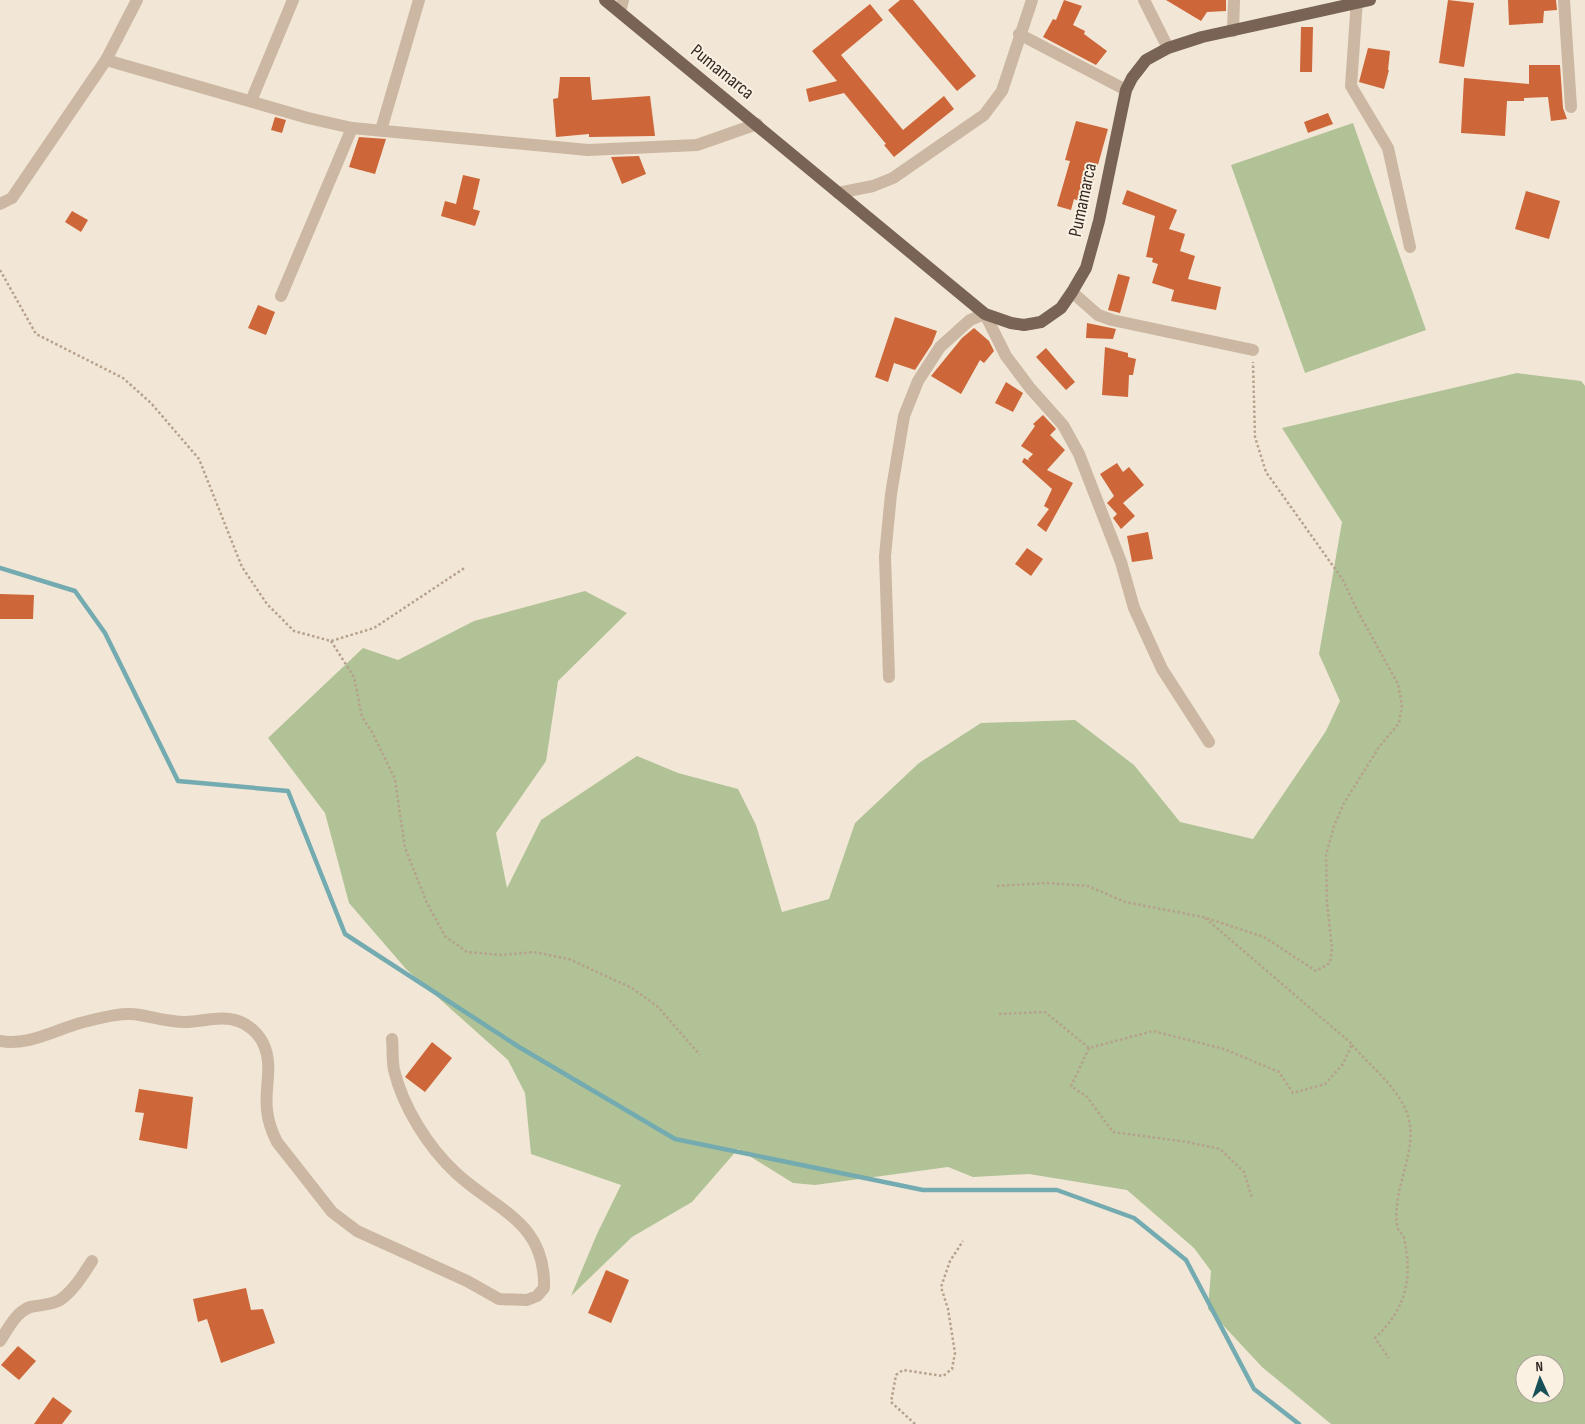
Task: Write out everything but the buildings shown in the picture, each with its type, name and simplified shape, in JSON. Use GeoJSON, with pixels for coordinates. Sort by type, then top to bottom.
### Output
{"type":"FeatureCollection","features":[{"type":"Feature","properties":{"kind":"main road","name":"Pumamarca"},"geometry":{"type":"LineString","coordinates":[[604,0],[621,6],[838,193],[985,314],[1011,324],[1024,325],[1041,322],[1061,308],[1086,268],[1099,221],[1126,90],[1132,78],[1146,60],[1168,48],[1361,1]]}},
{"type":"Feature","properties":{"kind":"street"},"geometry":{"type":"LineString","coordinates":[[0,204],[12,198],[106,60],[137,0]]}},
{"type":"Feature","properties":{"kind":"street"},"geometry":{"type":"LineString","coordinates":[[250,101],[293,0]]}},
{"type":"Feature","properties":{"kind":"street"},"geometry":{"type":"LineString","coordinates":[[381,130],[419,0]]}},
{"type":"Feature","properties":{"kind":"street"},"geometry":{"type":"LineString","coordinates":[[838,193],[873,186],[893,178],[984,115],[1002,91],[1019,34],[1032,0]]}},
{"type":"Feature","properties":{"kind":"street"},"geometry":{"type":"LineString","coordinates":[[1144,0],[1168,48]]}},
{"type":"Feature","properties":{"kind":"street"},"geometry":{"type":"LineString","coordinates":[[1233,31],[1234,0]]}},
{"type":"Feature","properties":{"kind":"street"},"geometry":{"type":"LineString","coordinates":[[1564,0],[1571,107]]}},
{"type":"Feature","properties":{"kind":"street"},"geometry":{"type":"LineString","coordinates":[[1361,1],[1352,86],[1388,148],[1410,247]]}},
{"type":"Feature","properties":{"kind":"street"},"geometry":{"type":"LineString","coordinates":[[1019,34],[1126,90]]}},
{"type":"Feature","properties":{"kind":"street"},"geometry":{"type":"LineString","coordinates":[[106,60],[352,128],[588,150],[697,145],[757,124]]}},
{"type":"Feature","properties":{"kind":"street"},"geometry":{"type":"LineString","coordinates":[[280,296],[352,128]]}},
{"type":"Feature","properties":{"kind":"street"},"geometry":{"type":"LineString","coordinates":[[1072,292],[1098,315],[1112,320],[1253,350]]}},
{"type":"Feature","properties":{"kind":"street"},"geometry":{"type":"LineString","coordinates":[[889,677],[885,556],[891,494],[904,416],[918,381],[940,347],[970,320],[985,314],[1006,356],[1063,425],[1079,454],[1120,562],[1134,608],[1162,669],[1209,742]]}},
{"type":"Feature","properties":{"kind":"street"},"geometry":{"type":"LineString","coordinates":[[0,1041],[7,1042],[36,1038],[88,1021],[125,1014],[139,1014],[165,1021],[226,1019],[246,1024],[262,1041],[267,1055],[269,1078],[266,1109],[272,1132],[277,1142],[332,1212],[356,1231],[467,1281],[499,1299],[527,1300],[537,1296],[544,1288],[544,1274],[540,1251],[531,1236],[508,1212],[456,1173],[435,1149],[402,1094],[394,1068],[392,1040]]}},
{"type":"Feature","properties":{"kind":"street"},"geometry":{"type":"LineString","coordinates":[[0,1341],[18,1314],[29,1308],[52,1303],[63,1298],[75,1287],[92,1261]]}},
{"type":"Feature","properties":{"kind":"path"},"geometry":{"type":"LineString","coordinates":[[0,270],[36,334],[123,378],[151,402],[199,459],[242,567],[267,604],[294,631],[331,641],[374,628],[466,567]]}},
{"type":"Feature","properties":{"kind":"path"},"geometry":{"type":"LineString","coordinates":[[997,886],[1046,883],[1088,886],[1125,902],[1203,917],[1264,937],[1316,971],[1330,963],[1332,948],[1327,904],[1326,855],[1334,826],[1344,803],[1374,755],[1399,723],[1402,705],[1398,684],[1356,608],[1343,580],[1266,472],[1256,437],[1253,350]]}},
{"type":"Feature","properties":{"kind":"path"},"geometry":{"type":"LineString","coordinates":[[331,641],[354,677],[362,717],[372,732],[395,779],[405,848],[427,903],[445,936],[467,952],[502,955],[534,952],[569,959],[632,988],[658,1007],[700,1055]]}},
{"type":"Feature","properties":{"kind":"path"},"geometry":{"type":"LineString","coordinates":[[1203,917],[1352,1044],[1396,1094],[1408,1117],[1410,1148],[1397,1206],[1398,1228],[1403,1236],[1408,1268],[1407,1286],[1391,1323],[1375,1338],[1389,1358]]}},
{"type":"Feature","properties":{"kind":"path"},"geometry":{"type":"LineString","coordinates":[[999,1014],[1044,1012],[1090,1048]]}},
{"type":"Feature","properties":{"kind":"path"},"geometry":{"type":"LineString","coordinates":[[1252,1198],[1244,1172],[1220,1149],[1187,1142],[1113,1132],[1086,1098],[1071,1086],[1090,1048],[1153,1031],[1224,1049],[1279,1072],[1293,1093],[1325,1084],[1343,1064],[1352,1044]]}},
{"type":"Feature","properties":{"kind":"path"},"geometry":{"type":"LineString","coordinates":[[915,1424],[891,1402],[896,1375],[902,1370],[943,1376],[952,1368],[955,1353],[948,1309],[940,1287],[950,1261],[963,1241]]}},
{"type":"Feature","properties":{"kind":"green space"},"geometry":{"type":"Polygon","coordinates":[[[1353,123],[1426,330],[1305,373],[1231,165],[1353,123]]]}},
{"type":"Feature","properties":{"kind":"green space"},"geometry":{"type":"Polygon","coordinates":[[[1517,373],[1581,381],[1585,386],[1585,1424],[1331,1424],[1262,1367],[1208,1309],[1211,1271],[1194,1248],[1127,1190],[1029,1174],[973,1177],[948,1167],[815,1185],[793,1183],[738,1149],[692,1202],[632,1237],[571,1296],[597,1234],[621,1185],[531,1154],[525,1093],[508,1060],[406,969],[349,903],[325,813],[268,738],[363,648],[398,660],[474,621],[585,591],[627,613],[558,681],[546,761],[496,833],[507,888],[541,820],[637,756],[678,773],[738,789],[756,825],[782,912],[829,899],[855,823],[919,763],[981,723],[1075,720],[1134,765],[1180,822],[1253,839],[1326,731],[1340,701],[1319,654],[1342,522],[1282,428],[1517,373]]]}},
{"type":"Feature","properties":{"kind":"waterway"},"geometry":{"type":"LineString","coordinates":[[0,568],[75,591],[105,633],[178,781],[288,791],[345,934],[519,1047],[675,1139],[923,1190],[1057,1190],[1134,1218],[1186,1260],[1254,1389],[1299,1424]]}}]}
